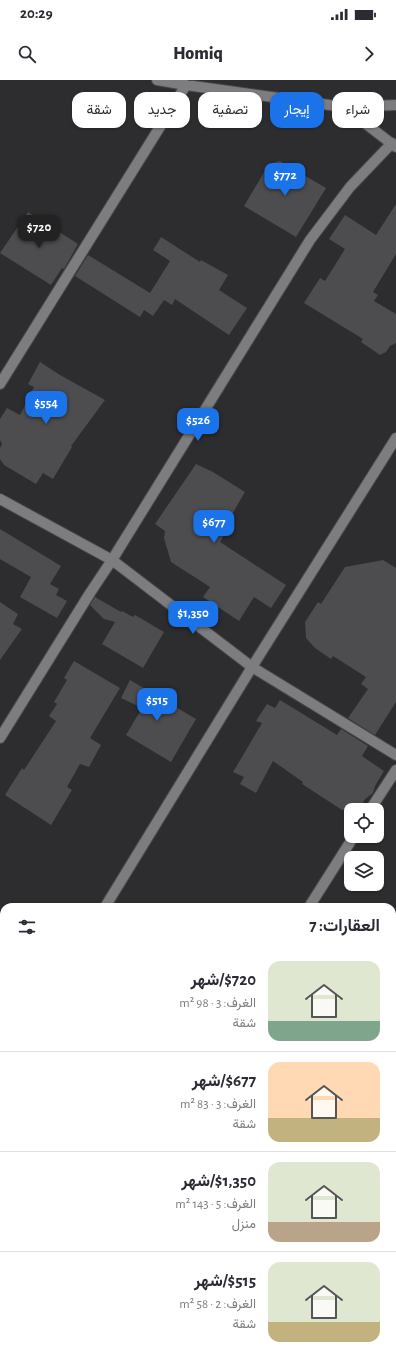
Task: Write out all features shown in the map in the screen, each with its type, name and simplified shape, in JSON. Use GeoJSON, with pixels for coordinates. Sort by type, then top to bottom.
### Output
{"type":"FeatureCollection","features":[{"type":"Feature","properties":{"kind":"street"},"geometry":{"type":"LineString","coordinates":[[157,80],[332,105]]}},
{"type":"Feature","properties":{"kind":"street"},"geometry":{"type":"LineString","coordinates":[[0,384],[186,85]]}},
{"type":"Feature","properties":{"kind":"street"},"geometry":{"type":"LineString","coordinates":[[384,106],[396,106]]}},
{"type":"Feature","properties":{"kind":"street"},"geometry":{"type":"LineString","coordinates":[[0,738],[310,240],[350,187],[394,145],[372,128]]}},
{"type":"Feature","properties":{"kind":"street"},"geometry":{"type":"LineString","coordinates":[[107,903],[252,667],[396,438]]}},
{"type":"Feature","properties":{"kind":"street"},"geometry":{"type":"LineString","coordinates":[[0,499],[112,560],[252,667],[396,755]]}},
{"type":"Feature","properties":{"kind":"street"},"geometry":{"type":"LineString","coordinates":[[375,803],[396,770]]}},
{"type":"Feature","properties":{"kind":"street"},"geometry":{"type":"LineString","coordinates":[[312,903],[350,843]]}},
{"type":"Feature","properties":{"kind":"building"},"geometry":{"type":"Polygon","coordinates":[[[280,161],[326,188],[296,237],[244,206],[269,164],[280,161]]]}},
{"type":"Feature","properties":{"kind":"building"},"geometry":{"type":"Polygon","coordinates":[[[396,204],[396,254],[373,292],[378,295],[374,301],[396,314],[396,343],[380,355],[361,342],[363,339],[304,303],[320,278],[325,281],[345,249],[329,239],[345,215],[376,235],[396,204]]]}},
{"type":"Feature","properties":{"kind":"building"},"geometry":{"type":"Polygon","coordinates":[[[28,212],[78,244],[64,269],[62,268],[51,285],[0,253],[28,212]]]}},
{"type":"Feature","properties":{"kind":"building"},"geometry":{"type":"Polygon","coordinates":[[[161,237],[200,262],[201,260],[228,275],[219,290],[247,308],[229,335],[175,299],[172,305],[164,300],[153,316],[144,310],[140,317],[75,276],[88,255],[150,293],[170,261],[153,250],[161,237]]]}},
{"type":"Feature","properties":{"kind":"building"},"geometry":{"type":"Polygon","coordinates":[[[40,362],[105,400],[71,446],[72,447],[53,479],[43,473],[36,484],[4,465],[0,459],[0,448],[2,444],[0,440],[0,419],[7,408],[20,415],[34,387],[28,384],[40,362]]]}},
{"type":"Feature","properties":{"kind":"building"},"geometry":{"type":"Polygon","coordinates":[[[196,464],[213,472],[245,492],[224,528],[227,530],[220,542],[286,585],[271,608],[254,597],[239,621],[203,597],[210,587],[171,562],[164,538],[165,531],[155,524],[196,464]]]}},
{"type":"Feature","properties":{"kind":"building"},"geometry":{"type":"Polygon","coordinates":[[[0,529],[61,566],[50,584],[59,589],[56,595],[67,601],[57,618],[20,597],[31,577],[0,559],[0,529]]]}},
{"type":"Feature","properties":{"kind":"building"},"geometry":{"type":"Polygon","coordinates":[[[383,560],[396,568],[396,702],[375,735],[348,718],[368,689],[361,684],[366,677],[333,656],[331,659],[315,648],[306,638],[305,622],[318,602],[321,604],[345,567],[383,560]]]}},
{"type":"Feature","properties":{"kind":"building"},"geometry":{"type":"Polygon","coordinates":[[[95,597],[121,612],[122,611],[133,617],[135,615],[164,632],[143,668],[102,644],[115,622],[104,619],[90,605],[95,597]]]}},
{"type":"Feature","properties":{"kind":"building"},"geometry":{"type":"Polygon","coordinates":[[[0,602],[18,614],[13,624],[22,629],[0,660],[0,602]]]}},
{"type":"Feature","properties":{"kind":"building"},"geometry":{"type":"Polygon","coordinates":[[[74,661],[120,688],[90,738],[101,745],[89,767],[80,764],[67,787],[72,790],[51,825],[5,795],[22,768],[24,770],[56,721],[49,716],[57,704],[54,702],[67,680],[64,678],[74,661]]]}},
{"type":"Feature","properties":{"kind":"building"},"geometry":{"type":"Polygon","coordinates":[[[130,680],[196,719],[171,762],[126,735],[142,708],[121,698],[130,680]]]}},
{"type":"Feature","properties":{"kind":"building"},"geometry":{"type":"Polygon","coordinates":[[[280,700],[337,735],[341,729],[368,746],[362,756],[384,771],[375,786],[373,793],[364,800],[363,803],[344,803],[344,810],[342,810],[302,784],[303,782],[273,761],[256,793],[240,784],[244,777],[233,772],[262,723],[256,721],[267,704],[275,708],[280,700]]]}}]}
